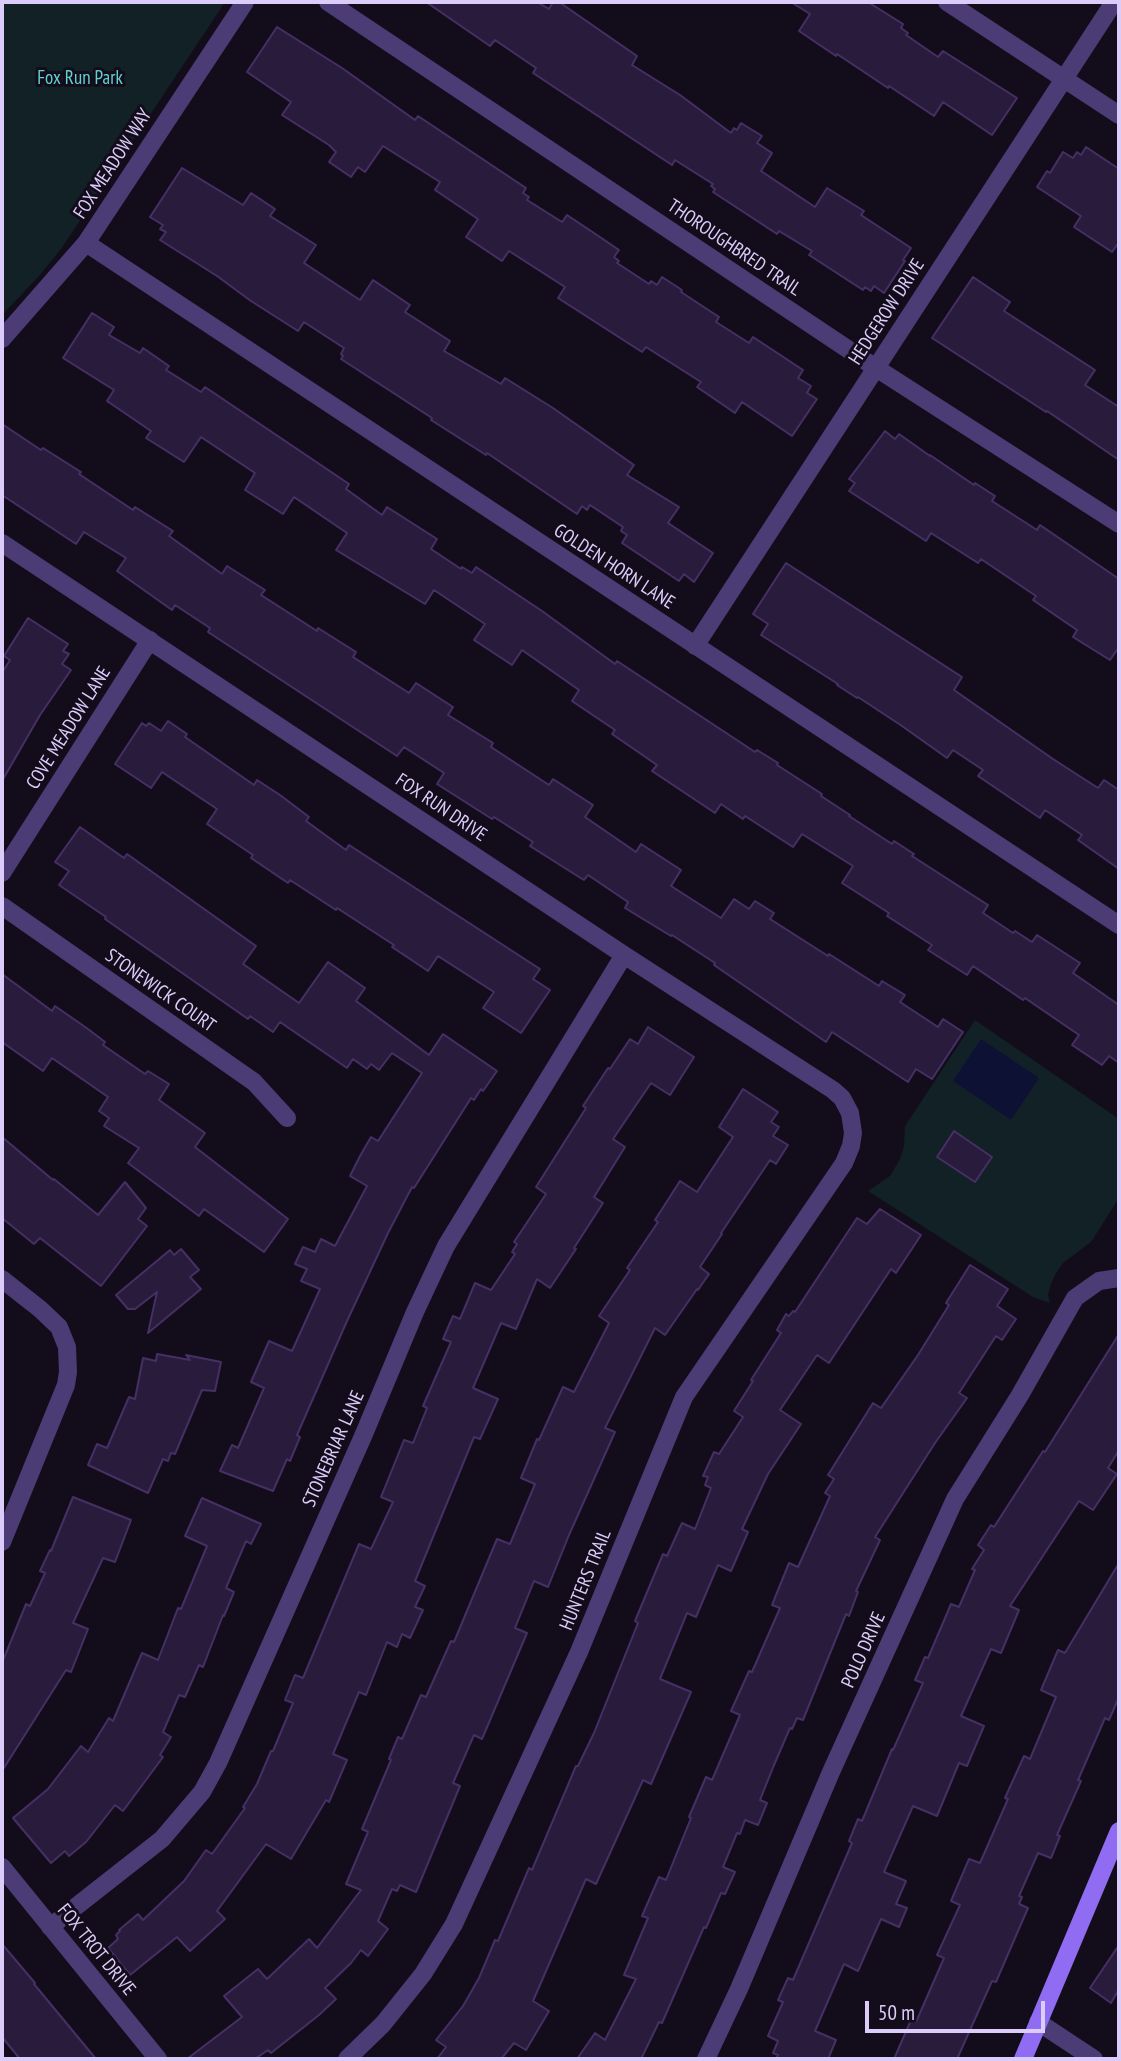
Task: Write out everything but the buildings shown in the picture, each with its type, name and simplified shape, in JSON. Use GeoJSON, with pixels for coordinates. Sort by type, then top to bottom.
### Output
{"type":"FeatureCollection","features":[{"type":"Feature","properties":{"kind":"street","name":"FOX MEADOW WAY"},"geometry":{"type":"LineString","coordinates":[[2,339],[86,243],[245,2]]}},
{"type":"Feature","properties":{"kind":"street","name":"THOROUGHBRED TRAIL"},"geometry":{"type":"LineString","coordinates":[[328,2],[876,368],[1119,524]]}},
{"type":"Feature","properties":{"kind":"street"},"geometry":{"type":"LineString","coordinates":[[947,2],[1119,115]]}},
{"type":"Feature","properties":{"kind":"street","name":"HEDGEROW DRIVE"},"geometry":{"type":"LineString","coordinates":[[695,646],[1114,2]]}},
{"type":"Feature","properties":{"kind":"street","name":"GOLDEN HORN LANE"},"geometry":{"type":"LineString","coordinates":[[86,243],[1119,925]]}},
{"type":"Feature","properties":{"kind":"street","name":"FOX RUN DRIVE"},"geometry":{"type":"LineString","coordinates":[[2,543],[624,955],[833,1090],[842,1098],[850,1113]]}},
{"type":"Feature","properties":{"kind":"street","name":"COVE MEADOW LANE"},"geometry":{"type":"LineString","coordinates":[[2,873],[150,640]]}},
{"type":"Feature","properties":{"kind":"street","name":"STONEWICK COURT"},"geometry":{"type":"LineString","coordinates":[[2,906],[254,1082],[287,1118]]}},
{"type":"Feature","properties":{"kind":"street","name":"STONEBRIAR LANE"},"geometry":{"type":"LineString","coordinates":[[50,1927],[162,1839],[202,1791],[218,1763],[446,1246],[624,955]]}},
{"type":"Feature","properties":{"kind":"street","name":"HUNTERS TRAIL"},"geometry":{"type":"LineString","coordinates":[[347,2059],[383,2024],[424,1974],[454,1924],[579,1652],[684,1397],[844,1163],[853,1133],[850,1113]]}},
{"type":"Feature","properties":{"kind":"street","name":"POLO DRIVE"},"geometry":{"type":"LineString","coordinates":[[706,2059],[739,1989],[831,1772],[955,1499],[1020,1395],[1075,1298],[1099,1281],[1119,1278]]}},
{"type":"Feature","properties":{"kind":"street"},"geometry":{"type":"LineString","coordinates":[[2,1279],[59,1327],[67,1348],[68,1372],[66,1385],[2,1542]]}},
{"type":"Feature","properties":{"kind":"street"},"geometry":{"type":"LineString","coordinates":[[1023,2059],[1119,1830]]}},
{"type":"Feature","properties":{"kind":"street","name":"FOX TROT DRIVE"},"geometry":{"type":"LineString","coordinates":[[2,1867],[158,2059]]}},
{"type":"Feature","properties":{"kind":"street"},"geometry":{"type":"LineString","coordinates":[[1038,2022],[1094,2059]]}},
{"type":"Feature","properties":{"kind":"green space","name":"Fox Run Park"},"geometry":{"type":"Polygon","coordinates":[[[2,2],[225,2],[61,249],[2,315],[2,2]]]}},
{"type":"Feature","properties":{"kind":"green space"},"geometry":{"type":"Polygon","coordinates":[[[975,1020],[1119,1119],[1119,1198],[1091,1242],[1063,1263],[1056,1273],[1048,1295],[1050,1303],[1033,1297],[868,1191],[890,1176],[904,1146],[905,1126],[975,1020]]]}},
{"type":"Feature","properties":{"kind":"shaded area"},"geometry":{"type":"Polygon","coordinates":[[[981,1039],[1039,1078],[1011,1120],[953,1081],[981,1039]]]}}]}
